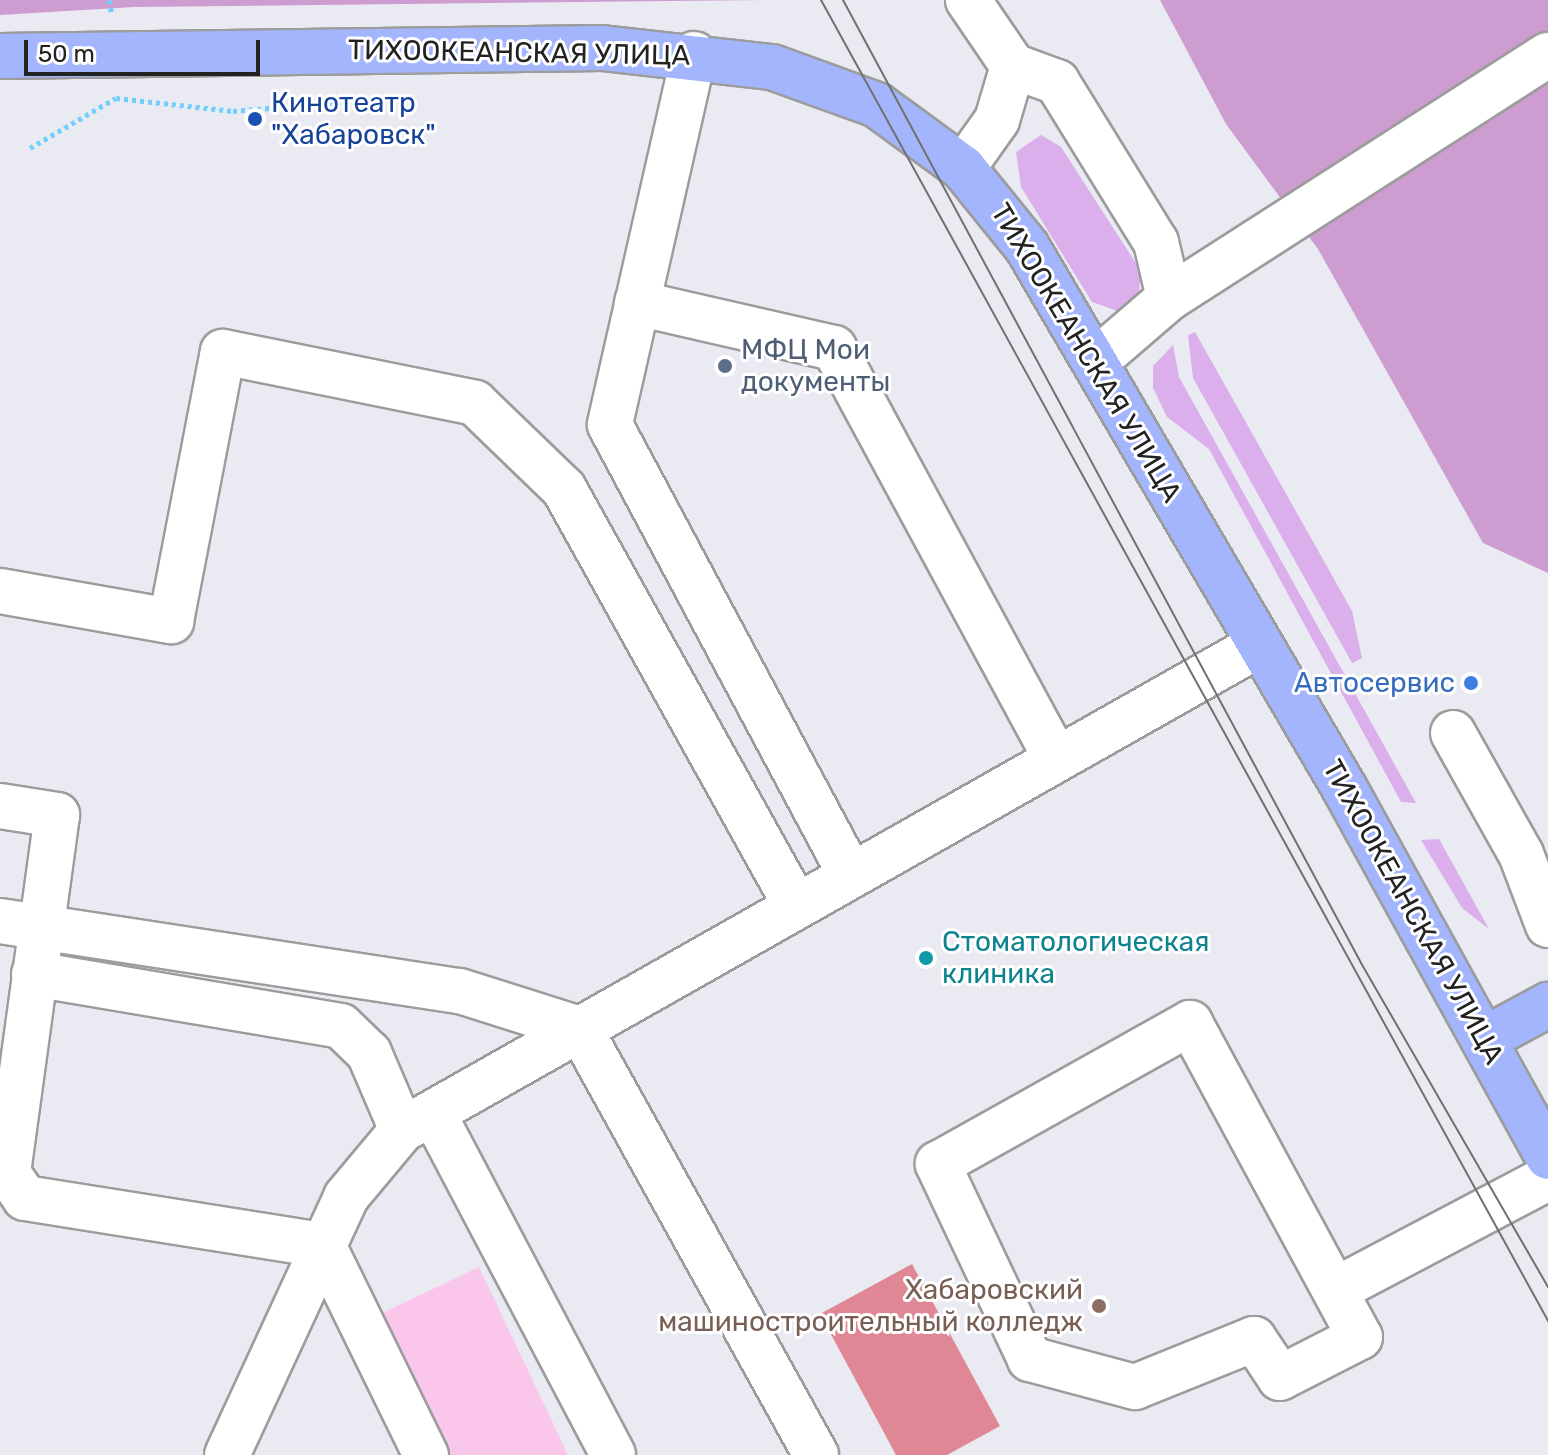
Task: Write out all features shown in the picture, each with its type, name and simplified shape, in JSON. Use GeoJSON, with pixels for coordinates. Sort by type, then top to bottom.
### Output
{"type":"FeatureCollection","features":[{"type":"Feature","properties":{"kind":"main road","name":"ТИХООКЕАНСКАЯ УЛИЦА"},"geometry":{"type":"LineString","coordinates":[[0,56],[587,48],[694,54],[772,67],[877,105],[963,168],[993,197],[1097,360],[1257,646],[1485,1039],[1548,1157]]}},
{"type":"Feature","properties":{"kind":"main road"},"geometry":{"type":"LineString","coordinates":[[1485,1039],[1548,1005]]}},
{"type":"Feature","properties":{"kind":"street"},"geometry":{"type":"LineString","coordinates":[[968,0],[1013,66],[1057,82],[1156,242],[1169,298]]}},
{"type":"Feature","properties":{"kind":"street"},"geometry":{"type":"LineString","coordinates":[[694,54],[610,425],[849,872]]}},
{"type":"Feature","properties":{"kind":"street"},"geometry":{"type":"LineString","coordinates":[[1097,360],[1169,298],[1548,55]]}},
{"type":"Feature","properties":{"kind":"street"},"geometry":{"type":"LineString","coordinates":[[963,168],[997,120],[1013,66]]}},
{"type":"Feature","properties":{"kind":"street"},"geometry":{"type":"LineString","coordinates":[[637,303],[834,348],[1056,759]]}},
{"type":"Feature","properties":{"kind":"street"},"geometry":{"type":"LineString","coordinates":[[0,591],[171,621],[223,352],[475,403],[564,489],[795,904]]}},
{"type":"Feature","properties":{"kind":"street"},"geometry":{"type":"LineString","coordinates":[[227,1455],[346,1197],[418,1122],[849,872],[1257,646]]}},
{"type":"Feature","properties":{"kind":"street"},"geometry":{"type":"LineString","coordinates":[[1453,733],[1521,854],[1548,925]]}},
{"type":"Feature","properties":{"kind":"street"},"geometry":{"type":"LineString","coordinates":[[0,806],[57,815],[20,924],[34,974],[8,1173],[25,1198],[323,1245]]}},
{"type":"Feature","properties":{"kind":"street"},"geometry":{"type":"LineString","coordinates":[[20,924],[460,991],[580,1029],[816,1455]]}},
{"type":"Feature","properties":{"kind":"street"},"geometry":{"type":"LineString","coordinates":[[34,974],[341,1026],[369,1053],[418,1122],[613,1455]]}},
{"type":"Feature","properties":{"kind":"street"},"geometry":{"type":"LineString","coordinates":[[1190,1023],[1339,1288],[1360,1337],[1280,1378],[1254,1339],[1135,1387],[1030,1359],[938,1164],[1190,1023]]}},
{"type":"Feature","properties":{"kind":"street"},"geometry":{"type":"LineString","coordinates":[[1339,1288],[1548,1178]]}},
{"type":"Feature","properties":{"kind":"street"},"geometry":{"type":"LineString","coordinates":[[323,1245],[426,1455]]}},
{"type":"Feature","properties":{"kind":"path"},"geometry":{"type":"LineString","coordinates":[[109,0],[112,16]]}},
{"type":"Feature","properties":{"kind":"path"},"geometry":{"type":"LineString","coordinates":[[30,148],[116,98],[233,111],[343,102]]}},
{"type":"Feature","properties":{"kind":"shaded area"},"geometry":{"type":"Polygon","coordinates":[[[0,0],[768,0],[134,7],[0,15],[0,0]]]}},
{"type":"Feature","properties":{"kind":"shaded area"},"geometry":{"type":"Polygon","coordinates":[[[1160,0],[1548,0],[1548,573],[1483,543],[1318,249],[1226,124],[1160,0]]]}},
{"type":"Feature","properties":{"kind":"shaded area"},"geometry":{"type":"Polygon","coordinates":[[[1041,135],[1061,147],[1141,271],[1138,302],[1126,314],[1092,302],[1021,187],[1016,152],[1041,135]]]}},
{"type":"Feature","properties":{"kind":"shaded area"},"geometry":{"type":"Polygon","coordinates":[[[1195,332],[1352,611],[1362,658],[1352,663],[1193,378],[1188,335],[1195,332]]]}},
{"type":"Feature","properties":{"kind":"shaded area"},"geometry":{"type":"Polygon","coordinates":[[[1173,345],[1179,377],[1416,803],[1401,802],[1209,449],[1167,417],[1153,388],[1153,366],[1173,345]]]}},
{"type":"Feature","properties":{"kind":"shaded area"},"geometry":{"type":"Polygon","coordinates":[[[1439,839],[1489,929],[1462,908],[1421,840],[1439,839]]]}},
{"type":"Feature","properties":{"kind":"shaded area"},"geometry":{"type":"Polygon","coordinates":[[[912,1264],[1000,1426],[947,1455],[896,1455],[820,1314],[912,1264]]]}},
{"type":"Feature","properties":{"kind":"shaded area"},"geometry":{"type":"Polygon","coordinates":[[[479,1267],[568,1455],[437,1455],[372,1318],[479,1267]]]}},
{"type":"Feature","properties":{"kind":"tram line"},"geometry":{"type":"LineString","coordinates":[[821,0],[1548,1321]]}},
{"type":"Feature","properties":{"kind":"tram line"},"geometry":{"type":"LineString","coordinates":[[843,0],[1361,963],[1548,1287]]}},
{"type":"Feature","properties":{"kind":"place","name":"Кинотеатр \"Хабаровск\""},"geometry":{"type":"Point","coordinates":[255,119]}},
{"type":"Feature","properties":{"kind":"place","name":"МФЦ Мои документы"},"geometry":{"type":"Point","coordinates":[725,366]}},
{"type":"Feature","properties":{"kind":"place","name":"Автосервис"},"geometry":{"type":"Point","coordinates":[1471,683]}},
{"type":"Feature","properties":{"kind":"place","name":"Стоматологическая клиника"},"geometry":{"type":"Point","coordinates":[926,958]}},
{"type":"Feature","properties":{"kind":"place","name":"Хабаровский машиностроительный колледж"},"geometry":{"type":"Point","coordinates":[1099,1306]}}]}
